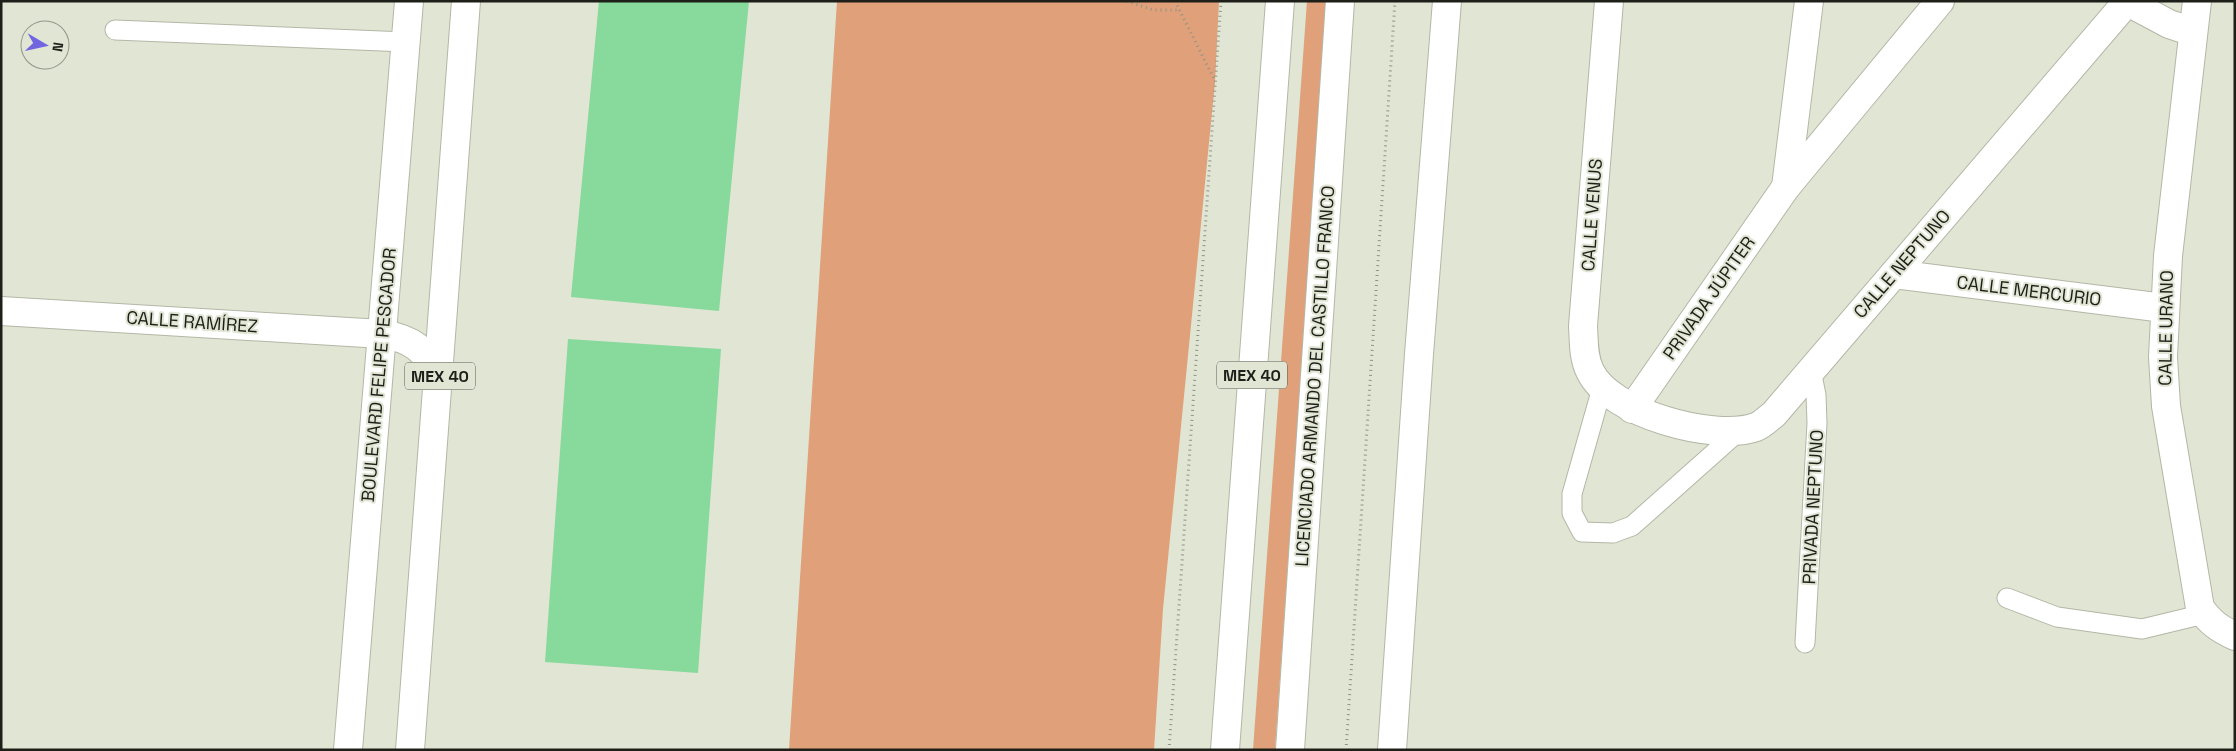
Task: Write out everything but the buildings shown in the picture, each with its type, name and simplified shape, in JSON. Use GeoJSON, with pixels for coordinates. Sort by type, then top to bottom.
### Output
{"type":"FeatureCollection","features":[{"type":"Feature","properties":{"kind":"street","name":"BOULEVARD FELIPE PESCADOR"},"geometry":{"type":"LineString","coordinates":[[348,750],[409,1]]}},
{"type":"Feature","properties":{"kind":"street","name":"MEX 40"},"geometry":{"type":"LineString","coordinates":[[410,750],[440,376],[466,1]]}},
{"type":"Feature","properties":{"kind":"street","name":"MEX 40"},"geometry":{"type":"LineString","coordinates":[[1225,750],[1280,1]]}},
{"type":"Feature","properties":{"kind":"street","name":"LICENCIADO ARMANDO DEL CASTILLO FRANCO"},"geometry":{"type":"LineString","coordinates":[[1290,750],[1340,1]]}},
{"type":"Feature","properties":{"kind":"street"},"geometry":{"type":"LineString","coordinates":[[1392,750],[1419,354],[1447,1]]}},
{"type":"Feature","properties":{"kind":"street","name":"CALLE VENUS"},"geometry":{"type":"LineString","coordinates":[[1609,1],[1584,326],[1584,351],[1590,372],[1602,388],[1632,409]]}},
{"type":"Feature","properties":{"kind":"street","name":"PRIVADA JÚPITER"},"geometry":{"type":"LineString","coordinates":[[1786,187],[1810,1]]}},
{"type":"Feature","properties":{"kind":"street","name":"PRIVADA JÚPITER"},"geometry":{"type":"LineString","coordinates":[[1632,409],[1786,187],[1940,1]]}},
{"type":"Feature","properties":{"kind":"street","name":"CALLE URANO"},"geometry":{"type":"LineString","coordinates":[[2197,1],[2168,256],[2164,308],[2166,406],[2194,583],[2200,608],[2220,630],[2235,636]]}},
{"type":"Feature","properties":{"kind":"street"},"geometry":{"type":"LineString","coordinates":[[2127,2],[2169,24],[2193,32]]}},
{"type":"Feature","properties":{"kind":"street","name":"CALLE NEPTUNO"},"geometry":{"type":"LineString","coordinates":[[1632,409],[1683,425],[1717,430],[1740,430],[1757,427],[1774,414],[2127,2]]}},
{"type":"Feature","properties":{"kind":"street","name":"CALLE MERCURIO"},"geometry":{"type":"LineString","coordinates":[[1894,274],[2164,308]]}},
{"type":"Feature","properties":{"kind":"street","name":"CALLE RAMÍREZ"},"geometry":{"type":"LineString","coordinates":[[1,311],[382,334],[400,337],[415,344],[428,357],[440,376]]}},
{"type":"Feature","properties":{"kind":"lane"},"geometry":{"type":"LineString","coordinates":[[114,30],[406,42]]}},
{"type":"Feature","properties":{"kind":"lane","name":"PRIVADA NEPTUNO"},"geometry":{"type":"LineString","coordinates":[[1805,643],[1817,423],[1816,395],[1811,370]]}},
{"type":"Feature","properties":{"kind":"lane"},"geometry":{"type":"LineString","coordinates":[[1602,388],[1572,494],[1572,513],[1582,532],[1613,533],[1632,526],[1740,430]]}},
{"type":"Feature","properties":{"kind":"lane"},"geometry":{"type":"LineString","coordinates":[[2007,598],[2057,617],[2142,629],[2204,614]]}},
{"type":"Feature","properties":{"kind":"path"},"geometry":{"type":"LineString","coordinates":[[1127,1],[1153,10],[1179,10]]}},
{"type":"Feature","properties":{"kind":"path"},"geometry":{"type":"LineString","coordinates":[[1174,1],[1215,82]]}},
{"type":"Feature","properties":{"kind":"path"},"geometry":{"type":"LineString","coordinates":[[1169,750],[1221,1]]}},
{"type":"Feature","properties":{"kind":"path"},"geometry":{"type":"LineString","coordinates":[[1346,750],[1395,1]]}},
{"type":"Feature","properties":{"kind":"shaded area"},"geometry":{"type":"Polygon","coordinates":[[[837,1],[1219,1],[1215,82],[1163,609],[1154,750],[789,750],[837,1]]]}},
{"type":"Feature","properties":{"kind":"shaded area"},"geometry":{"type":"Polygon","coordinates":[[[1307,1],[1327,1],[1275,750],[1253,750],[1307,1]]]}}]}
